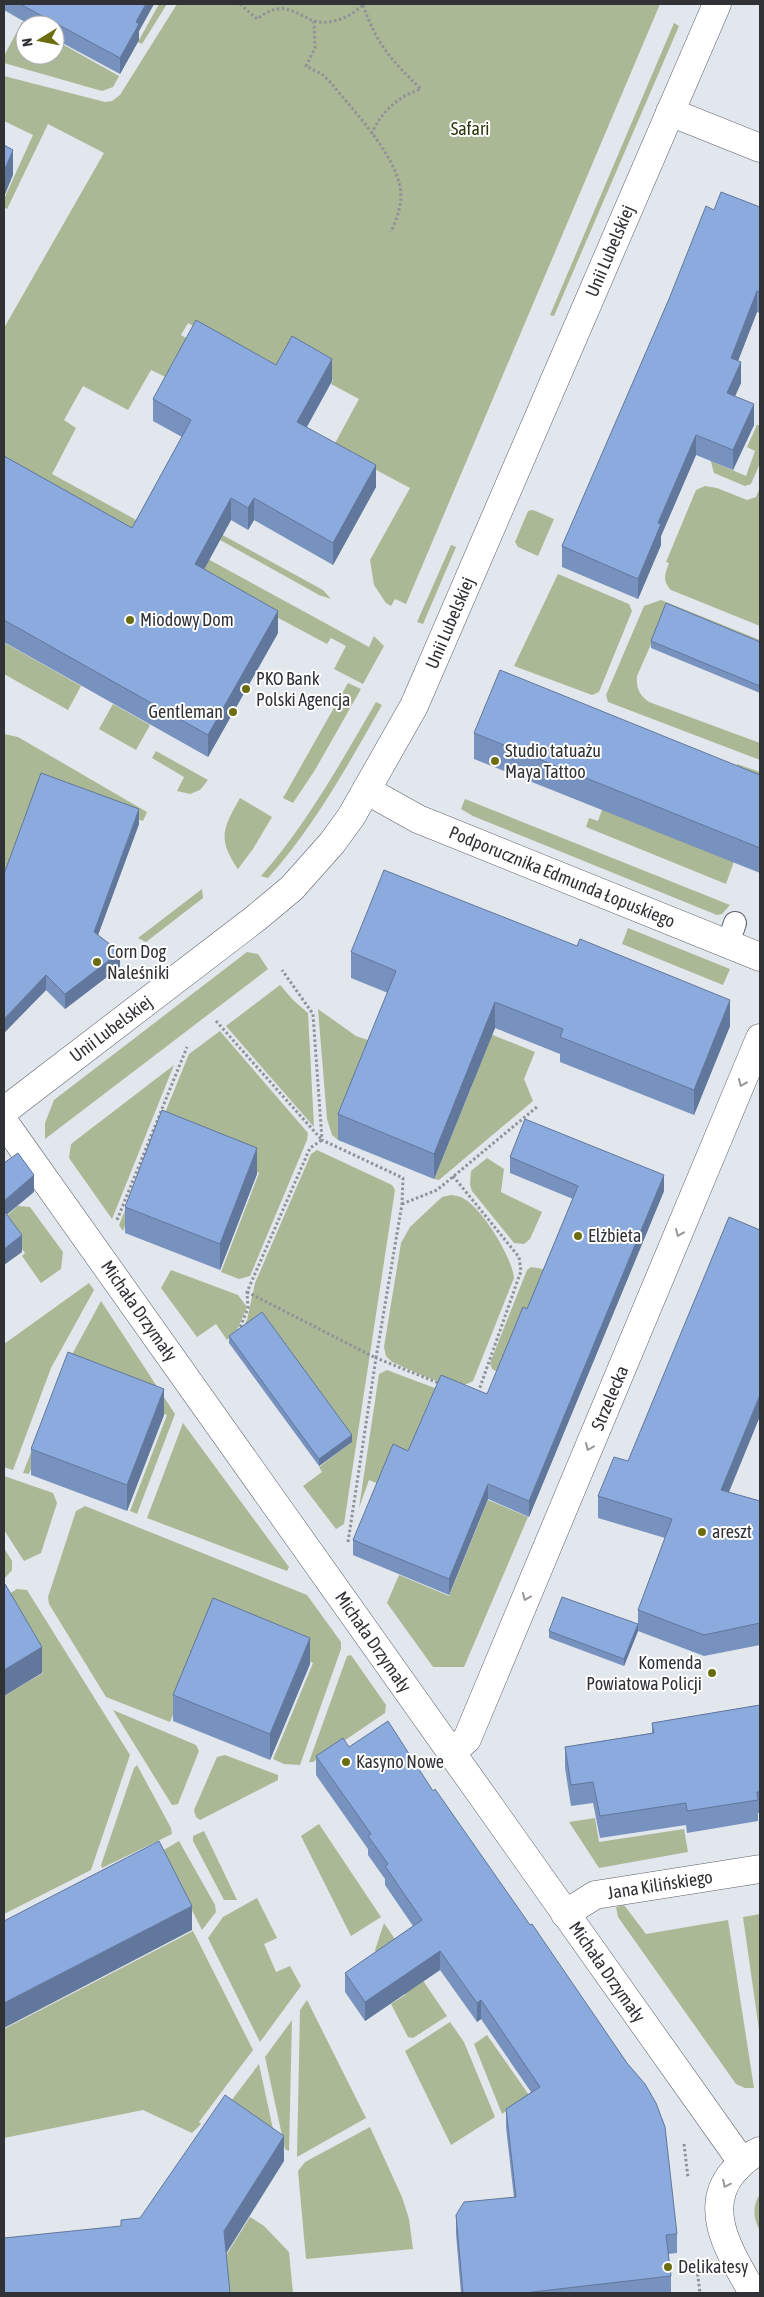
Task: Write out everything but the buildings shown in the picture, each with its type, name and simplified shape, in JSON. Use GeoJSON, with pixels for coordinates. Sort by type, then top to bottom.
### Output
{"type":"FeatureCollection","features":[{"type":"Feature","properties":{"kind":"street","name":"Unii Lubelskiej"},"geometry":{"type":"LineString","coordinates":[[4,1111],[242,929],[292,888],[332,843],[366,790],[414,706],[717,4]]}},
{"type":"Feature","properties":{"kind":"street"},"geometry":{"type":"LineString","coordinates":[[670,112],[760,148]]}},
{"type":"Feature","properties":{"kind":"street","name":"Podporucznika Edmunda Łopuskiego"},"geometry":{"type":"LineString","coordinates":[[366,790],[425,822],[732,933],[760,957]]}},
{"type":"Feature","properties":{"kind":"street","name":"Strzelecka"},"geometry":{"type":"LineString","coordinates":[[451,1753],[467,1739],[760,1038]]}},
{"type":"Feature","properties":{"kind":"street","name":"Michała Drzymały"},"geometry":{"type":"LineString","coordinates":[[4,1122],[101,1256],[565,1914],[751,2157]]}},
{"type":"Feature","properties":{"kind":"street","name":"Jana Kilińskiego"},"geometry":{"type":"LineString","coordinates":[[565,1914],[595,1895],[760,1869]]}},
{"type":"Feature","properties":{"kind":"street"},"geometry":{"type":"LineString","coordinates":[[751,2157],[729,2177],[722,2193],[719,2211],[722,2231],[753,2293]]}},
{"type":"Feature","properties":{"kind":"path"},"geometry":{"type":"LineString","coordinates":[[240,4],[257,19],[266,13],[285,8],[314,21],[326,22],[346,17],[363,5],[373,32],[384,52],[421,89],[400,98],[386,110],[372,135]]}},
{"type":"Feature","properties":{"kind":"path"},"geometry":{"type":"LineString","coordinates":[[314,21],[315,48],[306,66],[327,79],[386,153],[396,173],[401,197],[392,232]]}},
{"type":"Feature","properties":{"kind":"path"},"geometry":{"type":"LineString","coordinates":[[282,970],[313,1014],[322,1140]]}},
{"type":"Feature","properties":{"kind":"path"},"geometry":{"type":"LineString","coordinates":[[216,1021],[322,1140],[403,1178],[402,1204],[347,1547]]}},
{"type":"Feature","properties":{"kind":"path"},"geometry":{"type":"LineString","coordinates":[[117,1221],[187,1047]]}},
{"type":"Feature","properties":{"kind":"path"},"geometry":{"type":"LineString","coordinates":[[402,1204],[437,1190],[538,1106]]}},
{"type":"Feature","properties":{"kind":"path"},"geometry":{"type":"LineString","coordinates":[[235,1334],[244,1320],[248,1308],[247,1292],[310,1148],[322,1140]]}},
{"type":"Feature","properties":{"kind":"path"},"geometry":{"type":"LineString","coordinates":[[453,1176],[519,1257],[521,1271],[476,1398]]}},
{"type":"Feature","properties":{"kind":"path"},"geometry":{"type":"LineString","coordinates":[[247,1292],[376,1358],[449,1387]]}},
{"type":"Feature","properties":{"kind":"green space"},"geometry":{"type":"Polygon","coordinates":[[[159,4],[167,4],[142,44],[138,42],[159,4]]]}},
{"type":"Feature","properties":{"kind":"green space","name":"Safari"},"geometry":{"type":"Polygon","coordinates":[[[177,4],[660,4],[406,604],[395,599],[391,606],[386,603],[374,585],[370,560],[410,488],[333,447],[359,399],[331,384],[333,380],[292,358],[279,372],[188,323],[181,335],[195,343],[174,381],[151,370],[128,410],[83,386],[64,420],[76,428],[52,474],[369,647],[374,636],[384,646],[363,684],[334,669],[346,646],[331,638],[327,644],[4,477],[4,328],[104,153],[48,124],[7,209],[4,207],[4,199],[33,135],[4,121],[4,76],[105,102],[112,101],[120,95],[177,4]]]}},
{"type":"Feature","properties":{"kind":"green space"},"geometry":{"type":"Polygon","coordinates":[[[674,23],[679,26],[554,316],[550,315],[674,23]]]}},
{"type":"Feature","properties":{"kind":"green space"},"geometry":{"type":"Polygon","coordinates":[[[15,35],[15,65],[65,65],[65,46],[119,76],[113,87],[102,91],[4,63],[4,56],[15,35]]]}},
{"type":"Feature","properties":{"kind":"green space"},"geometry":{"type":"Polygon","coordinates":[[[757,425],[760,425],[760,463],[751,484],[745,486],[714,473],[710,458],[716,463],[746,476],[755,451],[747,447],[757,425]]]}},
{"type":"Feature","properties":{"kind":"green space"},"geometry":{"type":"Polygon","coordinates":[[[705,486],[717,488],[747,500],[756,497],[760,488],[760,626],[671,590],[666,584],[665,580],[669,563],[666,562],[696,490],[705,486]]]}},
{"type":"Feature","properties":{"kind":"green space"},"geometry":{"type":"Polygon","coordinates":[[[533,510],[554,519],[538,556],[518,547],[515,542],[528,511],[533,510]]]}},
{"type":"Feature","properties":{"kind":"green space"},"geometry":{"type":"Polygon","coordinates":[[[206,526],[323,590],[331,599],[319,595],[204,531],[206,526]]]}},
{"type":"Feature","properties":{"kind":"green space"},"geometry":{"type":"Polygon","coordinates":[[[451,545],[456,547],[423,624],[417,622],[451,545]]]}},
{"type":"Feature","properties":{"kind":"green space"},"geometry":{"type":"Polygon","coordinates":[[[558,574],[629,604],[632,611],[599,692],[592,695],[514,666],[558,574]]]}},
{"type":"Feature","properties":{"kind":"green space"},"geometry":{"type":"Polygon","coordinates":[[[661,600],[760,640],[760,649],[666,610],[637,676],[637,684],[641,694],[649,702],[760,743],[760,760],[608,702],[606,695],[644,606],[661,600]]]}},
{"type":"Feature","properties":{"kind":"green space"},"geometry":{"type":"Polygon","coordinates":[[[5,643],[81,686],[68,710],[4,674],[5,643]]]}},
{"type":"Feature","properties":{"kind":"green space"},"geometry":{"type":"Polygon","coordinates":[[[348,683],[361,689],[315,770],[293,803],[283,798],[348,683]]]}},
{"type":"Feature","properties":{"kind":"green space"},"geometry":{"type":"Polygon","coordinates":[[[376,702],[382,705],[315,817],[268,878],[261,876],[308,814],[376,702]]]}},
{"type":"Feature","properties":{"kind":"green space"},"geometry":{"type":"Polygon","coordinates":[[[113,704],[150,725],[136,750],[99,729],[113,704]]]}},
{"type":"Feature","properties":{"kind":"green space"},"geometry":{"type":"Polygon","coordinates":[[[4,734],[18,737],[147,812],[143,821],[40,783],[4,883],[4,734]]]}},
{"type":"Feature","properties":{"kind":"green space"},"geometry":{"type":"Polygon","coordinates":[[[156,751],[208,780],[200,790],[190,794],[177,791],[184,777],[152,758],[156,751]]]}},
{"type":"Feature","properties":{"kind":"green space"},"geometry":{"type":"Polygon","coordinates":[[[737,764],[760,772],[760,789],[726,884],[586,827],[589,818],[598,821],[602,810],[729,786],[737,764]]]}},
{"type":"Feature","properties":{"kind":"green space"},"geometry":{"type":"Polygon","coordinates":[[[240,798],[272,817],[253,849],[238,869],[227,849],[225,834],[226,826],[240,798]]]}},
{"type":"Feature","properties":{"kind":"green space"},"geometry":{"type":"Polygon","coordinates":[[[465,799],[730,905],[722,914],[717,915],[473,816],[461,809],[465,799]]]}},
{"type":"Feature","properties":{"kind":"green space"},"geometry":{"type":"Polygon","coordinates":[[[202,889],[203,898],[146,942],[138,938],[202,889]]]}},
{"type":"Feature","properties":{"kind":"green space"},"geometry":{"type":"Polygon","coordinates":[[[628,928],[730,969],[723,985],[622,944],[628,928]]]}},
{"type":"Feature","properties":{"kind":"green space"},"geometry":{"type":"Polygon","coordinates":[[[247,952],[258,954],[268,969],[45,1139],[45,1123],[54,1100],[247,952]]]}},
{"type":"Feature","properties":{"kind":"green space"},"geometry":{"type":"Polygon","coordinates":[[[280,985],[308,1013],[314,1127],[226,1026],[280,985]]]}},
{"type":"Feature","properties":{"kind":"green space"},"geometry":{"type":"Polygon","coordinates":[[[396,996],[535,1052],[524,1079],[533,1101],[439,1180],[434,1179],[473,1083],[410,1056],[396,996]]]}},
{"type":"Feature","properties":{"kind":"green space"},"geometry":{"type":"Polygon","coordinates":[[[318,1009],[356,1036],[377,1043],[338,1140],[332,1135],[327,1119],[318,1009]]]}},
{"type":"Feature","properties":{"kind":"green space"},"geometry":{"type":"Polygon","coordinates":[[[220,1031],[308,1133],[307,1140],[250,1276],[239,1279],[221,1272],[259,1173],[162,1134],[123,1231],[119,1225],[189,1054],[220,1031]]]}},
{"type":"Feature","properties":{"kind":"green space"},"geometry":{"type":"Polygon","coordinates":[[[174,1065],[112,1219],[69,1158],[71,1144],[174,1065]]]}},
{"type":"Feature","properties":{"kind":"green space"},"geometry":{"type":"Polygon","coordinates":[[[317,1150],[392,1185],[395,1190],[344,1524],[336,1529],[303,1486],[322,1472],[319,1467],[352,1442],[262,1319],[238,1337],[247,1320],[255,1283],[311,1154],[317,1150]]]}},
{"type":"Feature","properties":{"kind":"green space"},"geometry":{"type":"Polygon","coordinates":[[[487,1158],[504,1169],[501,1192],[542,1212],[530,1239],[524,1244],[514,1243],[472,1191],[470,1185],[471,1171],[487,1158]]]}},
{"type":"Feature","properties":{"kind":"green space"},"geometry":{"type":"Polygon","coordinates":[[[451,1195],[466,1200],[489,1224],[503,1247],[514,1278],[473,1381],[455,1385],[421,1375],[392,1362],[386,1356],[384,1347],[401,1243],[410,1227],[442,1197],[451,1195]]]}},
{"type":"Feature","properties":{"kind":"green space"},"geometry":{"type":"Polygon","coordinates":[[[18,1206],[30,1207],[63,1252],[61,1269],[41,1283],[22,1256],[25,1253],[4,1224],[4,1218],[18,1206]]]}},
{"type":"Feature","properties":{"kind":"green space"},"geometry":{"type":"Polygon","coordinates":[[[531,1267],[543,1269],[542,1274],[547,1276],[502,1374],[492,1369],[490,1363],[527,1270],[531,1267]]]}},
{"type":"Feature","properties":{"kind":"green space"},"geometry":{"type":"Polygon","coordinates":[[[171,1270],[238,1295],[247,1307],[237,1330],[227,1340],[216,1324],[197,1337],[161,1288],[171,1270]]]}},
{"type":"Feature","properties":{"kind":"green space"},"geometry":{"type":"Polygon","coordinates":[[[89,1283],[94,1290],[51,1368],[13,1470],[4,1467],[4,1344],[89,1283]]]}},
{"type":"Feature","properties":{"kind":"green space"},"geometry":{"type":"Polygon","coordinates":[[[101,1301],[175,1414],[137,1514],[130,1511],[167,1415],[67,1375],[29,1474],[23,1473],[62,1373],[101,1301]]]}},
{"type":"Feature","properties":{"kind":"green space"},"geometry":{"type":"Polygon","coordinates":[[[387,1370],[440,1390],[408,1465],[381,1485],[369,1480],[359,1508],[379,1374],[387,1370]]]}},
{"type":"Feature","properties":{"kind":"green space"},"geometry":{"type":"Polygon","coordinates":[[[183,1423],[289,1567],[287,1571],[147,1518],[183,1423]]]}},
{"type":"Feature","properties":{"kind":"green space"},"geometry":{"type":"Polygon","coordinates":[[[4,1476],[53,1493],[57,1503],[41,1553],[24,1561],[4,1530],[4,1476]]]}},
{"type":"Feature","properties":{"kind":"green space"},"geometry":{"type":"Polygon","coordinates":[[[488,1500],[528,1517],[464,1667],[433,1667],[387,1603],[399,1575],[449,1596],[488,1500]]]}},
{"type":"Feature","properties":{"kind":"green space"},"geometry":{"type":"Polygon","coordinates":[[[85,1506],[307,1595],[341,1642],[341,1649],[300,1765],[284,1764],[273,1759],[313,1663],[212,1621],[170,1722],[106,1697],[49,1604],[48,1597],[76,1511],[85,1506]]]}},
{"type":"Feature","properties":{"kind":"green space"},"geometry":{"type":"Polygon","coordinates":[[[4,1548],[12,1561],[12,1570],[4,1579],[4,1548]]]}},
{"type":"Feature","properties":{"kind":"green space"},"geometry":{"type":"Polygon","coordinates":[[[17,1589],[27,1590],[130,1755],[91,1870],[4,1914],[4,1696],[43,1673],[9,1615],[4,1597],[17,1589]]]}},
{"type":"Feature","properties":{"kind":"green space"},"geometry":{"type":"Polygon","coordinates":[[[351,1655],[386,1705],[385,1713],[313,1762],[309,1762],[347,1656],[351,1655]]]}},
{"type":"Feature","properties":{"kind":"green space"},"geometry":{"type":"Polygon","coordinates":[[[113,1710],[196,1745],[199,1751],[178,1804],[172,1805],[113,1710]]]}},
{"type":"Feature","properties":{"kind":"green space"},"geometry":{"type":"Polygon","coordinates":[[[225,1755],[278,1775],[278,1780],[200,1820],[196,1817],[194,1810],[217,1757],[225,1755]]]}},
{"type":"Feature","properties":{"kind":"green space"},"geometry":{"type":"Polygon","coordinates":[[[137,1765],[171,1828],[172,1834],[102,1868],[101,1865],[134,1768],[137,1765]]]}},
{"type":"Feature","properties":{"kind":"green space"},"geometry":{"type":"Polygon","coordinates":[[[595,1818],[599,1842],[684,1829],[688,1852],[599,1868],[569,1822],[595,1818]]]}},
{"type":"Feature","properties":{"kind":"green space"},"geometry":{"type":"Polygon","coordinates":[[[319,1824],[381,1917],[351,1936],[301,1836],[319,1824]]]}},
{"type":"Feature","properties":{"kind":"green space"},"geometry":{"type":"Polygon","coordinates":[[[204,1831],[237,1900],[224,1900],[193,1841],[193,1836],[204,1831]]]}},
{"type":"Feature","properties":{"kind":"green space"},"geometry":{"type":"Polygon","coordinates":[[[179,1841],[215,1905],[216,1912],[202,1930],[162,1851],[179,1841]]]}},
{"type":"Feature","properties":{"kind":"green space"},"geometry":{"type":"Polygon","coordinates":[[[257,1898],[277,1938],[264,1944],[276,1972],[290,1966],[301,1986],[260,2042],[208,1938],[223,1917],[257,1898]]]}},
{"type":"Feature","properties":{"kind":"green space"},"geometry":{"type":"Polygon","coordinates":[[[624,1905],[646,1934],[728,1920],[754,2088],[745,2088],[736,2084],[618,1917],[616,1907],[624,1905]]]}},
{"type":"Feature","properties":{"kind":"green space"},"geometry":{"type":"Polygon","coordinates":[[[760,1914],[760,2037],[743,1917],[760,1914]]]}},
{"type":"Feature","properties":{"kind":"green space"},"geometry":{"type":"Polygon","coordinates":[[[384,1923],[447,2016],[413,2038],[408,2037],[391,2004],[405,1995],[375,1950],[384,1923]]]}},
{"type":"Feature","properties":{"kind":"green space"},"geometry":{"type":"Polygon","coordinates":[[[193,1931],[253,2050],[199,2122],[201,2124],[192,2133],[143,2110],[4,2138],[4,2029],[193,1931]]]}},
{"type":"Feature","properties":{"kind":"green space"},"geometry":{"type":"Polygon","coordinates":[[[307,2000],[366,2118],[297,2157],[300,2010],[307,2000]]]}},
{"type":"Feature","properties":{"kind":"green space"},"geometry":{"type":"Polygon","coordinates":[[[292,2020],[289,2151],[285,2149],[265,2057],[292,2020]]]}},
{"type":"Feature","properties":{"kind":"green space"},"geometry":{"type":"Polygon","coordinates":[[[450,2022],[464,2042],[495,2117],[451,2145],[405,2051],[450,2022]]]}},
{"type":"Feature","properties":{"kind":"green space"},"geometry":{"type":"Polygon","coordinates":[[[487,2035],[529,2095],[502,2114],[474,2044],[487,2035]]]}},
{"type":"Feature","properties":{"kind":"green space"},"geometry":{"type":"Polygon","coordinates":[[[259,2064],[276,2143],[231,2101],[259,2064]]]}},
{"type":"Feature","properties":{"kind":"green space"},"geometry":{"type":"Polygon","coordinates":[[[370,2127],[402,2197],[409,2219],[413,2249],[306,2259],[298,2171],[305,2162],[370,2127]]]}},
{"type":"Feature","properties":{"kind":"green space"},"geometry":{"type":"Polygon","coordinates":[[[760,2194],[760,2231],[754,2212],[760,2194]]]}},
{"type":"Feature","properties":{"kind":"green space"},"geometry":{"type":"Polygon","coordinates":[[[250,2217],[264,2226],[289,2252],[293,2293],[228,2293],[225,2257],[250,2217]]]}},
{"type":"Feature","properties":{"kind":"place","name":"Miodowy Dom"},"geometry":{"type":"Point","coordinates":[130,620]}},
{"type":"Feature","properties":{"kind":"place","name":"PKO Bank Polski Agencja"},"geometry":{"type":"Point","coordinates":[246,689]}},
{"type":"Feature","properties":{"kind":"place","name":"Gentleman"},"geometry":{"type":"Point","coordinates":[233,712]}},
{"type":"Feature","properties":{"kind":"place","name":"Studio tatuażu Maya Tattoo"},"geometry":{"type":"Point","coordinates":[495,761]}},
{"type":"Feature","properties":{"kind":"place","name":"Corn Dog Naleśniki"},"geometry":{"type":"Point","coordinates":[97,962]}},
{"type":"Feature","properties":{"kind":"place","name":"Elżbieta"},"geometry":{"type":"Point","coordinates":[578,1236]}},
{"type":"Feature","properties":{"kind":"place","name":"areszt"},"geometry":{"type":"Point","coordinates":[702,1532]}},
{"type":"Feature","properties":{"kind":"place","name":"Komenda Powiatowa Policji"},"geometry":{"type":"Point","coordinates":[712,1673]}},
{"type":"Feature","properties":{"kind":"place","name":"Kasyno Nowe"},"geometry":{"type":"Point","coordinates":[346,1762]}},
{"type":"Feature","properties":{"kind":"place","name":"Delikatesy"},"geometry":{"type":"Point","coordinates":[668,2267]}}]}
